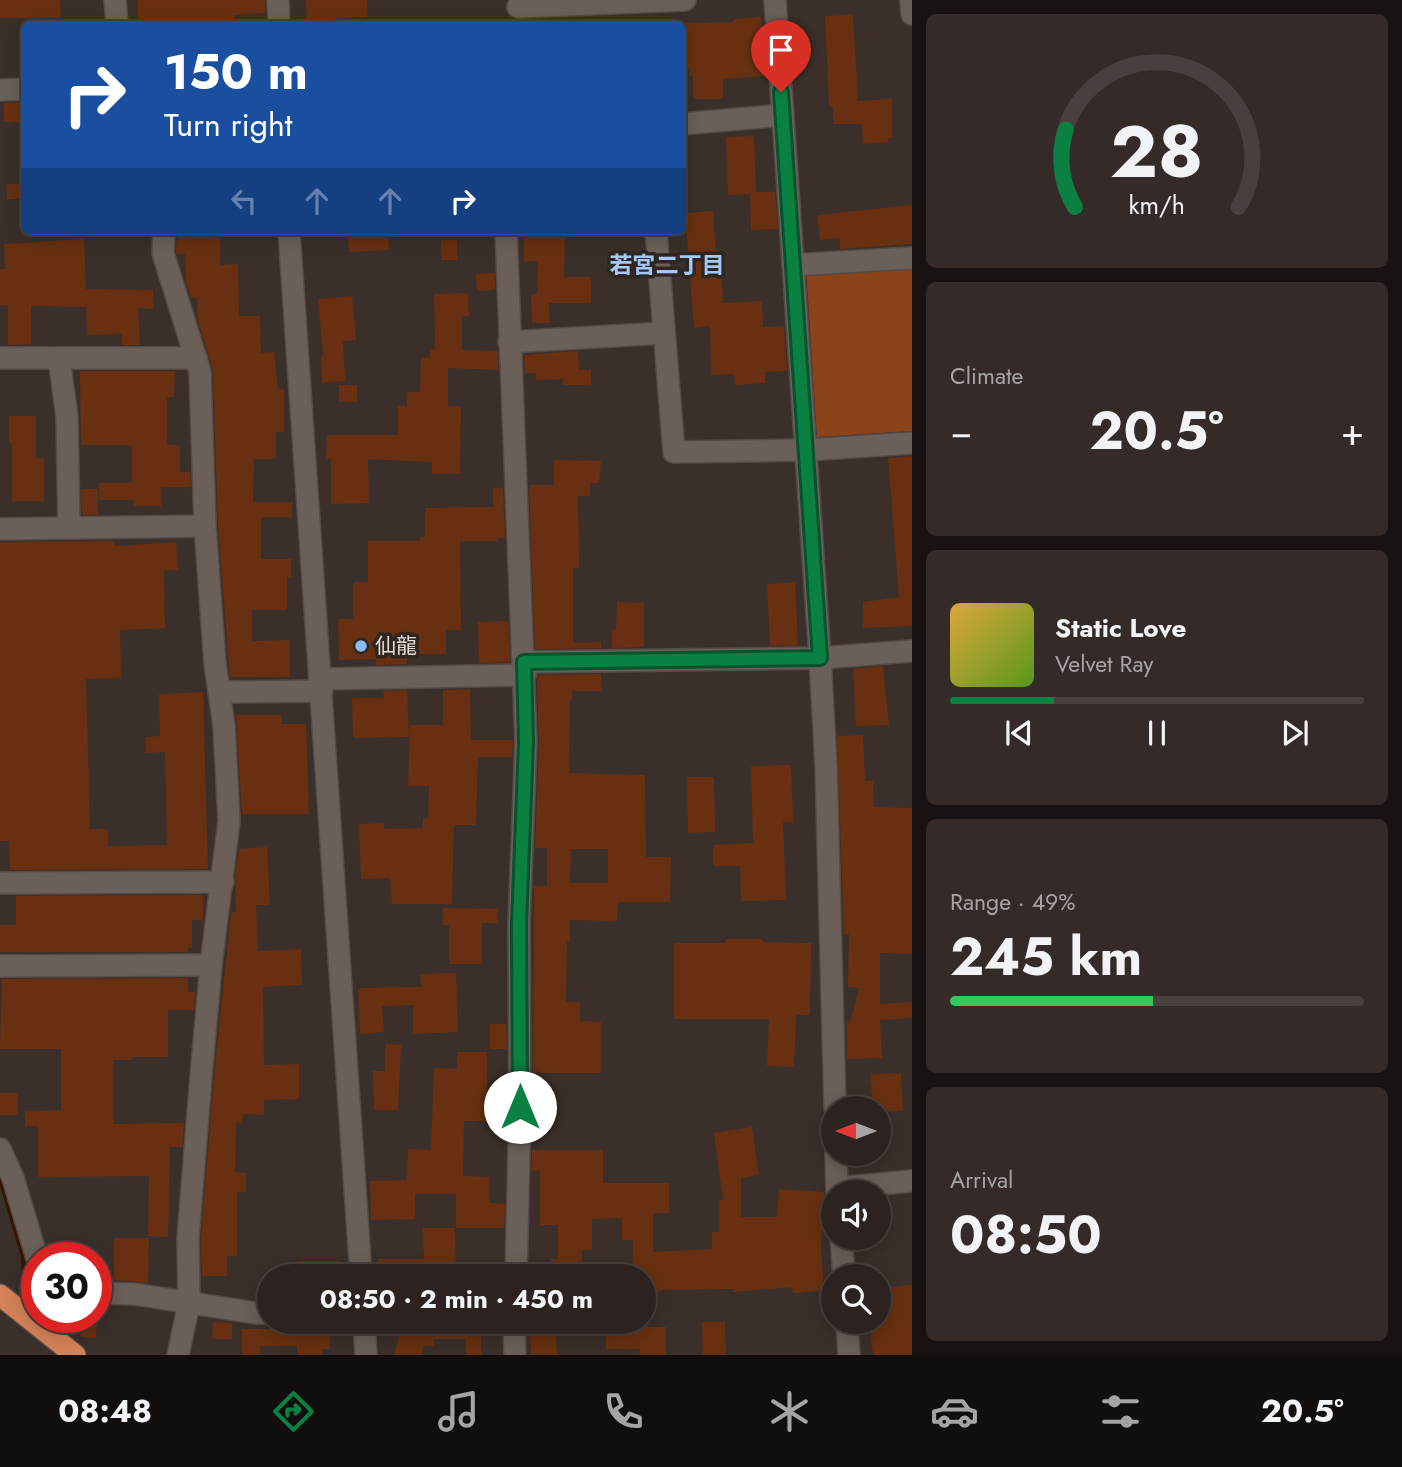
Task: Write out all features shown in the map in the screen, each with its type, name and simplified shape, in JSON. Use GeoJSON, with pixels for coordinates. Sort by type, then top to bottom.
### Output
{"type":"FeatureCollection","features":[{"type":"Feature","properties":{"kind":"highway"},"geometry":{"type":"LineString","coordinates":[[0,1295],[21,1308]]}},
{"type":"Feature","properties":{"kind":"highway"},"geometry":{"type":"LineString","coordinates":[[54,1333],[75,1355]]}},
{"type":"Feature","properties":{"kind":"street"},"geometry":{"type":"LineString","coordinates":[[116,0],[117,21]]}},
{"type":"Feature","properties":{"kind":"street"},"geometry":{"type":"LineString","coordinates":[[278,0],[279,21]]}},
{"type":"Feature","properties":{"kind":"street"},"geometry":{"type":"LineString","coordinates":[[518,11],[685,0]]}},
{"type":"Feature","properties":{"kind":"street"},"geometry":{"type":"LineString","coordinates":[[775,0],[826,766],[835,1096]]}},
{"type":"Feature","properties":{"kind":"street"},"geometry":{"type":"LineString","coordinates":[[911,0],[912,14]]}},
{"type":"Feature","properties":{"kind":"street"},"geometry":{"type":"LineString","coordinates":[[0,90],[21,89]]}},
{"type":"Feature","properties":{"kind":"street"},"geometry":{"type":"LineString","coordinates":[[686,124],[783,115]]}},
{"type":"Feature","properties":{"kind":"street"},"geometry":{"type":"LineString","coordinates":[[164,235],[163,253],[200,372],[205,526],[229,821],[211,965],[188,1238],[189,1303],[178,1355]]}},
{"type":"Feature","properties":{"kind":"street"},"geometry":{"type":"LineString","coordinates":[[289,235],[360,1264]]}},
{"type":"Feature","properties":{"kind":"street"},"geometry":{"type":"LineString","coordinates":[[506,235],[526,742],[519,924],[520,1107],[516,1264]]}},
{"type":"Feature","properties":{"kind":"street"},"geometry":{"type":"LineString","coordinates":[[656,235],[674,452],[806,450],[912,443]]}},
{"type":"Feature","properties":{"kind":"street"},"geometry":{"type":"LineString","coordinates":[[793,265],[912,258]]}},
{"type":"Feature","properties":{"kind":"street"},"geometry":{"type":"LineString","coordinates":[[509,342],[664,333]]}},
{"type":"Feature","properties":{"kind":"street"},"geometry":{"type":"LineString","coordinates":[[0,358],[196,358]]}},
{"type":"Feature","properties":{"kind":"street"},"geometry":{"type":"LineString","coordinates":[[59,358],[67,417],[69,528]]}},
{"type":"Feature","properties":{"kind":"street"},"geometry":{"type":"LineString","coordinates":[[0,529],[205,526]]}},
{"type":"Feature","properties":{"kind":"street"},"geometry":{"type":"LineString","coordinates":[[219,692],[524,668],[820,658],[912,651]]}},
{"type":"Feature","properties":{"kind":"street"},"geometry":{"type":"LineString","coordinates":[[0,883],[223,881]]}},
{"type":"Feature","properties":{"kind":"street"},"geometry":{"type":"LineString","coordinates":[[0,966],[211,965]]}},
{"type":"Feature","properties":{"kind":"street"},"geometry":{"type":"LineString","coordinates":[[0,1149],[13,1178],[32,1242]]}},
{"type":"Feature","properties":{"kind":"street"},"geometry":{"type":"LineString","coordinates":[[891,1184],[912,1181]]}},
{"type":"Feature","properties":{"kind":"street"},"geometry":{"type":"LineString","coordinates":[[112,1293],[134,1294],[257,1313]]}},
{"type":"Feature","properties":{"kind":"street"},"geometry":{"type":"LineString","coordinates":[[365,1334],[366,1355]]}},
{"type":"Feature","properties":{"kind":"street"},"geometry":{"type":"LineString","coordinates":[[514,1334],[515,1355]]}},
{"type":"Feature","properties":{"kind":"street"},"geometry":{"type":"LineString","coordinates":[[848,1334],[849,1355]]}},
{"type":"Feature","properties":{"kind":"shaded area"},"geometry":{"type":"Polygon","coordinates":[[[912,263],[912,431],[817,437],[806,269],[912,263]]]}},
{"type":"Feature","properties":{"kind":"building"},"geometry":{"type":"Polygon","coordinates":[[[0,0],[60,0],[61,18],[0,18],[0,0]]]}},
{"type":"Feature","properties":{"kind":"building"},"geometry":{"type":"Polygon","coordinates":[[[138,0],[265,0],[265,13],[234,15],[234,21],[138,21],[138,0]]]}},
{"type":"Feature","properties":{"kind":"building"},"geometry":{"type":"Polygon","coordinates":[[[306,0],[367,0],[367,17],[307,20],[306,0]]]}},
{"type":"Feature","properties":{"kind":"building"},"geometry":{"type":"Polygon","coordinates":[[[853,15],[858,101],[892,99],[892,138],[888,138],[888,142],[863,144],[862,124],[833,124],[833,107],[829,107],[825,16],[853,15]]]}},
{"type":"Feature","properties":{"kind":"building"},"geometry":{"type":"Polygon","coordinates":[[[761,17],[766,63],[763,63],[764,76],[723,79],[723,99],[693,99],[693,76],[689,76],[689,69],[686,69],[686,23],[733,22],[733,19],[761,17]]]}},
{"type":"Feature","properties":{"kind":"building"},"geometry":{"type":"Polygon","coordinates":[[[21,102],[21,122],[4,122],[3,103],[21,102]]]}},
{"type":"Feature","properties":{"kind":"building"},"geometry":{"type":"Polygon","coordinates":[[[754,136],[756,192],[775,192],[778,229],[751,230],[750,194],[728,195],[726,137],[754,136]]]}},
{"type":"Feature","properties":{"kind":"building"},"geometry":{"type":"Polygon","coordinates":[[[7,184],[21,184],[21,199],[7,199],[7,184]]]}},
{"type":"Feature","properties":{"kind":"building"},"geometry":{"type":"Polygon","coordinates":[[[912,205],[912,244],[840,249],[840,238],[820,240],[817,215],[912,205]]]}},
{"type":"Feature","properties":{"kind":"building"},"geometry":{"type":"Polygon","coordinates":[[[713,211],[716,254],[721,254],[723,303],[762,301],[763,327],[784,326],[787,371],[765,372],[765,383],[735,385],[734,374],[711,375],[710,326],[694,328],[686,213],[713,211]]]}},
{"type":"Feature","properties":{"kind":"building"},"geometry":{"type":"Polygon","coordinates":[[[177,235],[220,235],[220,265],[238,264],[239,316],[260,316],[261,353],[274,352],[278,389],[284,389],[284,432],[276,432],[276,459],[254,459],[253,502],[292,502],[292,517],[261,517],[261,559],[291,559],[291,577],[287,577],[287,610],[252,610],[252,641],[290,640],[290,677],[230,677],[218,525],[213,371],[198,321],[197,298],[191,298],[186,281],[185,254],[177,254],[177,235]]]}},
{"type":"Feature","properties":{"kind":"building"},"geometry":{"type":"Polygon","coordinates":[[[347,235],[388,235],[389,250],[349,252],[347,235]]]}},
{"type":"Feature","properties":{"kind":"building"},"geometry":{"type":"Polygon","coordinates":[[[524,235],[565,235],[564,277],[591,277],[591,303],[549,303],[550,323],[532,323],[531,294],[537,294],[538,261],[524,261],[524,235]]]}},
{"type":"Feature","properties":{"kind":"building"},"geometry":{"type":"Polygon","coordinates":[[[84,239],[86,289],[153,290],[153,309],[138,308],[140,345],[122,345],[122,334],[87,335],[86,307],[31,306],[31,344],[8,345],[8,305],[0,306],[0,269],[5,269],[4,244],[84,239]]]}},
{"type":"Feature","properties":{"kind":"building"},"geometry":{"type":"Polygon","coordinates":[[[441,240],[457,240],[457,260],[441,260],[441,240]]]}},
{"type":"Feature","properties":{"kind":"building"},"geometry":{"type":"Polygon","coordinates":[[[495,273],[495,290],[477,291],[476,274],[495,273]]]}},
{"type":"Feature","properties":{"kind":"building"},"geometry":{"type":"Polygon","coordinates":[[[468,293],[469,316],[462,316],[462,350],[498,351],[498,370],[448,368],[448,406],[461,406],[460,474],[432,474],[432,462],[368,459],[369,503],[331,504],[331,459],[326,459],[327,435],[398,435],[398,406],[407,406],[407,392],[420,392],[421,357],[430,358],[430,349],[435,349],[434,294],[468,293]]]}},
{"type":"Feature","properties":{"kind":"building"},"geometry":{"type":"Polygon","coordinates":[[[352,296],[356,340],[343,341],[345,381],[322,383],[323,355],[318,299],[352,296]]]}},
{"type":"Feature","properties":{"kind":"building"},"geometry":{"type":"Polygon","coordinates":[[[578,351],[579,370],[591,370],[591,385],[563,385],[563,379],[536,380],[536,373],[525,373],[524,355],[578,351]]]}},
{"type":"Feature","properties":{"kind":"building"},"geometry":{"type":"Polygon","coordinates":[[[80,371],[175,371],[174,397],[167,397],[167,445],[180,445],[180,472],[190,472],[191,487],[161,487],[161,506],[134,506],[134,500],[99,500],[99,483],[132,483],[132,445],[81,445],[80,371]]]}},
{"type":"Feature","properties":{"kind":"building"},"geometry":{"type":"Polygon","coordinates":[[[339,385],[357,385],[357,402],[339,402],[339,385]]]}},
{"type":"Feature","properties":{"kind":"building"},"geometry":{"type":"Polygon","coordinates":[[[9,416],[36,416],[36,458],[44,458],[44,501],[12,501],[9,416]]]}},
{"type":"Feature","properties":{"kind":"building"},"geometry":{"type":"Polygon","coordinates":[[[912,456],[912,626],[863,628],[863,602],[899,597],[888,458],[912,456]]]}},
{"type":"Feature","properties":{"kind":"building"},"geometry":{"type":"Polygon","coordinates":[[[554,460],[601,461],[599,483],[590,483],[590,496],[578,496],[579,568],[573,568],[573,643],[601,642],[601,648],[535,649],[529,485],[554,485],[554,460]]]}},
{"type":"Feature","properties":{"kind":"building"},"geometry":{"type":"Polygon","coordinates":[[[493,488],[503,488],[505,538],[497,538],[497,541],[460,541],[461,630],[446,630],[446,654],[407,654],[407,664],[376,665],[376,659],[339,660],[338,619],[353,619],[353,582],[368,582],[368,541],[420,541],[420,537],[425,537],[425,508],[493,507],[493,488]]]}},
{"type":"Feature","properties":{"kind":"building"},"geometry":{"type":"Polygon","coordinates":[[[81,489],[98,489],[98,514],[82,515],[81,489]]]}},
{"type":"Feature","properties":{"kind":"building"},"geometry":{"type":"Polygon","coordinates":[[[115,541],[115,546],[176,542],[178,570],[164,571],[165,628],[120,630],[121,678],[86,679],[90,829],[108,829],[108,846],[167,845],[165,752],[146,753],[146,737],[160,736],[159,694],[203,692],[208,869],[10,870],[9,841],[0,841],[0,542],[115,541]]]}},
{"type":"Feature","properties":{"kind":"building"},"geometry":{"type":"Polygon","coordinates":[[[795,582],[798,645],[770,646],[767,584],[795,582]]]}},
{"type":"Feature","properties":{"kind":"building"},"geometry":{"type":"Polygon","coordinates":[[[617,602],[644,603],[644,647],[612,648],[617,602]]]}},
{"type":"Feature","properties":{"kind":"building"},"geometry":{"type":"Polygon","coordinates":[[[508,621],[510,662],[479,663],[478,622],[508,621]]]}},
{"type":"Feature","properties":{"kind":"building"},"geometry":{"type":"Polygon","coordinates":[[[883,666],[889,725],[856,726],[853,669],[883,666]]]}},
{"type":"Feature","properties":{"kind":"building"},"geometry":{"type":"Polygon","coordinates":[[[601,674],[601,691],[572,691],[569,773],[645,775],[646,857],[671,857],[670,902],[618,902],[617,921],[570,920],[566,1002],[580,1002],[580,1021],[601,1022],[601,1073],[533,1073],[534,886],[547,886],[547,848],[535,848],[539,743],[538,675],[601,674]],[[571,849],[570,883],[608,883],[608,849],[571,849]]]}},
{"type":"Feature","properties":{"kind":"building"},"geometry":{"type":"Polygon","coordinates":[[[470,689],[471,740],[513,740],[512,757],[478,757],[476,825],[454,825],[452,904],[392,904],[390,878],[361,879],[359,824],[384,823],[384,829],[423,828],[423,818],[428,818],[429,786],[408,786],[410,725],[443,725],[443,690],[470,689]]]}},
{"type":"Feature","properties":{"kind":"building"},"geometry":{"type":"Polygon","coordinates":[[[407,690],[409,737],[353,738],[352,698],[384,698],[383,691],[407,690]]]}},
{"type":"Feature","properties":{"kind":"building"},"geometry":{"type":"Polygon","coordinates":[[[236,715],[281,715],[281,724],[306,724],[309,814],[242,814],[236,715]]]}},
{"type":"Feature","properties":{"kind":"building"},"geometry":{"type":"Polygon","coordinates":[[[863,735],[865,781],[873,781],[874,807],[912,808],[912,954],[880,953],[880,1004],[912,1002],[912,1018],[880,1020],[882,1058],[847,1059],[847,1021],[851,1020],[859,988],[848,987],[849,934],[844,934],[837,736],[863,735]]]}},
{"type":"Feature","properties":{"kind":"building"},"geometry":{"type":"Polygon","coordinates":[[[791,765],[793,822],[783,822],[786,900],[741,901],[740,866],[713,866],[713,845],[753,843],[751,766],[791,765]]]}},
{"type":"Feature","properties":{"kind":"building"},"geometry":{"type":"Polygon","coordinates":[[[687,777],[714,777],[715,832],[688,833],[687,777]]]}},
{"type":"Feature","properties":{"kind":"building"},"geometry":{"type":"Polygon","coordinates":[[[267,847],[270,905],[256,905],[258,951],[301,949],[302,985],[263,987],[264,1065],[299,1064],[299,1099],[264,1100],[264,1115],[243,1114],[242,1124],[236,1123],[235,1172],[246,1173],[246,1192],[237,1192],[237,1256],[227,1256],[227,1276],[202,1276],[201,1238],[214,1077],[231,913],[236,912],[235,875],[239,849],[267,847]]]}},
{"type":"Feature","properties":{"kind":"building"},"geometry":{"type":"Polygon","coordinates":[[[203,895],[203,920],[192,920],[192,948],[188,948],[188,952],[0,952],[0,925],[16,925],[16,896],[203,895]]]}},
{"type":"Feature","properties":{"kind":"building"},"geometry":{"type":"Polygon","coordinates":[[[443,908],[497,909],[497,923],[482,923],[482,964],[449,964],[449,925],[442,925],[443,908]]]}},
{"type":"Feature","properties":{"kind":"building"},"geometry":{"type":"Polygon","coordinates":[[[726,939],[811,943],[810,1015],[796,1015],[794,1067],[767,1066],[769,1019],[674,1019],[674,943],[726,943],[726,939]]]}},
{"type":"Feature","properties":{"kind":"building"},"geometry":{"type":"Polygon","coordinates":[[[456,973],[458,1032],[413,1034],[413,1005],[382,1006],[384,1032],[360,1034],[358,990],[361,988],[421,987],[420,974],[456,973]]]}},
{"type":"Feature","properties":{"kind":"building"},"geometry":{"type":"Polygon","coordinates":[[[188,978],[188,992],[195,992],[194,1010],[168,1010],[168,1057],[113,1060],[113,1124],[184,1123],[182,1147],[170,1147],[168,1237],[148,1236],[149,1176],[38,1177],[38,1126],[25,1126],[25,1111],[61,1110],[61,1049],[0,1049],[2,979],[188,978]]]}},
{"type":"Feature","properties":{"kind":"building"},"geometry":{"type":"Polygon","coordinates":[[[490,1024],[506,1024],[507,1049],[490,1049],[490,1024]]]}},
{"type":"Feature","properties":{"kind":"building"},"geometry":{"type":"Polygon","coordinates":[[[385,1044],[401,1045],[398,1110],[374,1110],[373,1071],[385,1071],[385,1044]]]}},
{"type":"Feature","properties":{"kind":"building"},"geometry":{"type":"Polygon","coordinates":[[[457,1052],[487,1052],[487,1100],[507,1100],[507,1121],[464,1121],[463,1176],[489,1177],[489,1203],[505,1204],[504,1228],[456,1228],[456,1194],[415,1194],[415,1219],[371,1220],[370,1181],[407,1180],[408,1149],[431,1150],[434,1068],[457,1069],[457,1052]]]}},
{"type":"Feature","properties":{"kind":"building"},"geometry":{"type":"Polygon","coordinates":[[[901,1073],[903,1111],[891,1111],[891,1096],[872,1096],[871,1074],[901,1073]]]}},
{"type":"Feature","properties":{"kind":"building"},"geometry":{"type":"Polygon","coordinates":[[[0,1093],[18,1093],[18,1115],[0,1115],[0,1093]]]}},
{"type":"Feature","properties":{"kind":"building"},"geometry":{"type":"Polygon","coordinates":[[[752,1127],[759,1175],[741,1178],[741,1217],[777,1217],[779,1189],[821,1192],[821,1291],[793,1293],[792,1287],[733,1292],[733,1289],[656,1292],[656,1264],[633,1264],[633,1240],[622,1240],[622,1218],[592,1219],[592,1250],[582,1250],[582,1264],[551,1264],[551,1259],[558,1259],[558,1225],[540,1225],[540,1171],[532,1171],[532,1150],[603,1150],[603,1183],[669,1183],[669,1213],[653,1213],[653,1252],[712,1249],[712,1232],[719,1232],[719,1200],[723,1200],[714,1133],[752,1127]]]}},
{"type":"Feature","properties":{"kind":"building"},"geometry":{"type":"Polygon","coordinates":[[[423,1228],[455,1228],[456,1264],[377,1264],[377,1259],[424,1259],[423,1228]]]}},
{"type":"Feature","properties":{"kind":"building"},"geometry":{"type":"Polygon","coordinates":[[[114,1238],[149,1238],[148,1283],[114,1280],[114,1238]]]}},
{"type":"Feature","properties":{"kind":"building"},"geometry":{"type":"Polygon","coordinates":[[[298,1261],[339,1261],[339,1264],[298,1264],[298,1261]]]}},
{"type":"Feature","properties":{"kind":"building"},"geometry":{"type":"Polygon","coordinates":[[[912,1285],[912,1355],[873,1355],[871,1334],[891,1334],[891,1287],[912,1285]]]}},
{"type":"Feature","properties":{"kind":"building"},"geometry":{"type":"Polygon","coordinates":[[[213,1322],[232,1323],[232,1339],[212,1339],[213,1322]]]}},
{"type":"Feature","properties":{"kind":"building"},"geometry":{"type":"Polygon","coordinates":[[[702,1322],[725,1322],[726,1355],[703,1355],[702,1322]]]}},
{"type":"Feature","properties":{"kind":"building"},"geometry":{"type":"Polygon","coordinates":[[[656,1327],[666,1327],[666,1355],[640,1355],[640,1349],[606,1349],[606,1334],[656,1334],[656,1327]]]}},
{"type":"Feature","properties":{"kind":"building"},"geometry":{"type":"Polygon","coordinates":[[[242,1329],[257,1329],[257,1334],[329,1334],[330,1349],[322,1349],[322,1355],[297,1355],[297,1346],[260,1346],[260,1355],[242,1355],[242,1329]]]}},
{"type":"Feature","properties":{"kind":"building"},"geometry":{"type":"Polygon","coordinates":[[[79,1333],[96,1333],[96,1338],[82,1337],[79,1333]]]}},
{"type":"Feature","properties":{"kind":"building"},"geometry":{"type":"Polygon","coordinates":[[[400,1334],[481,1334],[481,1355],[466,1355],[466,1339],[434,1339],[434,1346],[424,1346],[422,1355],[394,1355],[400,1334]]]}},
{"type":"Feature","properties":{"kind":"building"},"geometry":{"type":"Polygon","coordinates":[[[530,1334],[555,1334],[557,1355],[531,1355],[530,1334]]]}},
{"type":"Feature","properties":{"kind":"waterway"},"geometry":{"type":"LineString","coordinates":[[0,1175],[21,1247]]}},
{"type":"Feature","properties":{"kind":"place","name":"仙龍"},"geometry":{"type":"Point","coordinates":[361,646]}},
{"type":"Feature","properties":{"kind":"district","name":"若宮二丁目"},"geometry":{"type":"Point","coordinates":[667,265]}},
{"type":"Feature","properties":{"kind":"route"},"geometry":{"type":"LineString","coordinates":[[520,1107],[519,924],[526,742],[524,662],[820,658],[781,92]]}}]}
